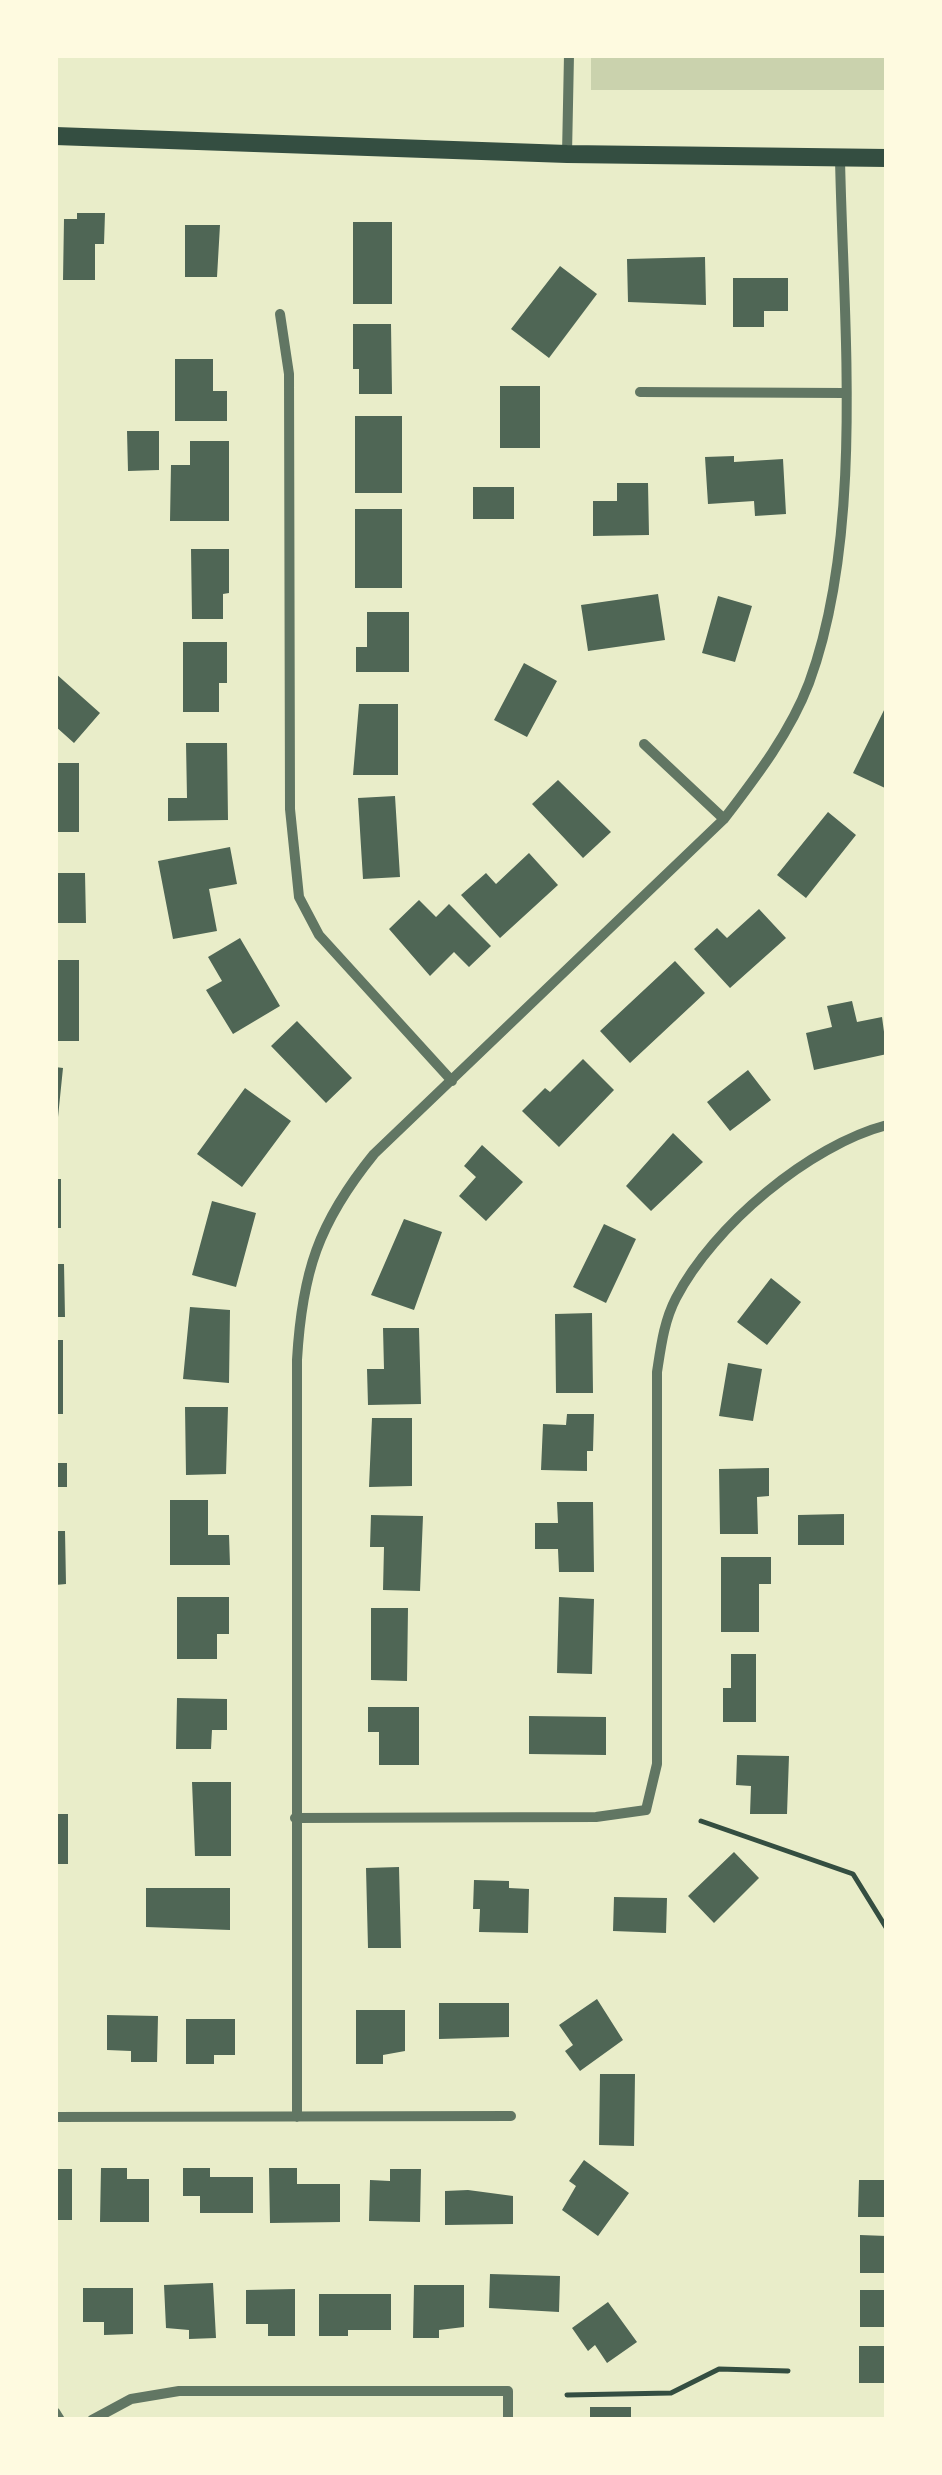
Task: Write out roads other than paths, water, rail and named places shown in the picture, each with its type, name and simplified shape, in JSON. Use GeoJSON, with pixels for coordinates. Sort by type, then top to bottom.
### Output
{"type":"FeatureCollection","features":[{"type":"Feature","properties":{"kind":"main road"},"geometry":{"type":"LineString","coordinates":[[55,136],[567,154],[887,158]]}},
{"type":"Feature","properties":{"kind":"street"},"geometry":{"type":"LineString","coordinates":[[567,154],[570,55]]}},
{"type":"Feature","properties":{"kind":"street"},"geometry":{"type":"LineString","coordinates":[[297,2117],[300,1301],[316,1243],[341,1195],[374,1154],[724,819],[771,757],[808,686],[828,622],[839,562],[844,393],[840,158]]}},
{"type":"Feature","properties":{"kind":"street"},"geometry":{"type":"LineString","coordinates":[[280,314],[289,374],[290,809],[299,897],[318,935],[452,1081]]}},
{"type":"Feature","properties":{"kind":"street"},"geometry":{"type":"LineString","coordinates":[[640,392],[844,393]]}},
{"type":"Feature","properties":{"kind":"street"},"geometry":{"type":"LineString","coordinates":[[644,744],[724,819]]}},
{"type":"Feature","properties":{"kind":"street"},"geometry":{"type":"LineString","coordinates":[[296,1818],[596,1818],[646,1810],[657,1764],[657,1372],[663,1329],[696,1265],[737,1220],[826,1148],[887,1124]]}},
{"type":"Feature","properties":{"kind":"street"},"geometry":{"type":"LineString","coordinates":[[55,2118],[511,2116]]}},
{"type":"Feature","properties":{"kind":"street"},"geometry":{"type":"LineString","coordinates":[[92,2420],[131,2399],[165,2392],[508,2391],[508,2420]]}},
{"type":"Feature","properties":{"kind":"street"},"geometry":{"type":"LineString","coordinates":[[55,2412],[60,2420]]}}]}
